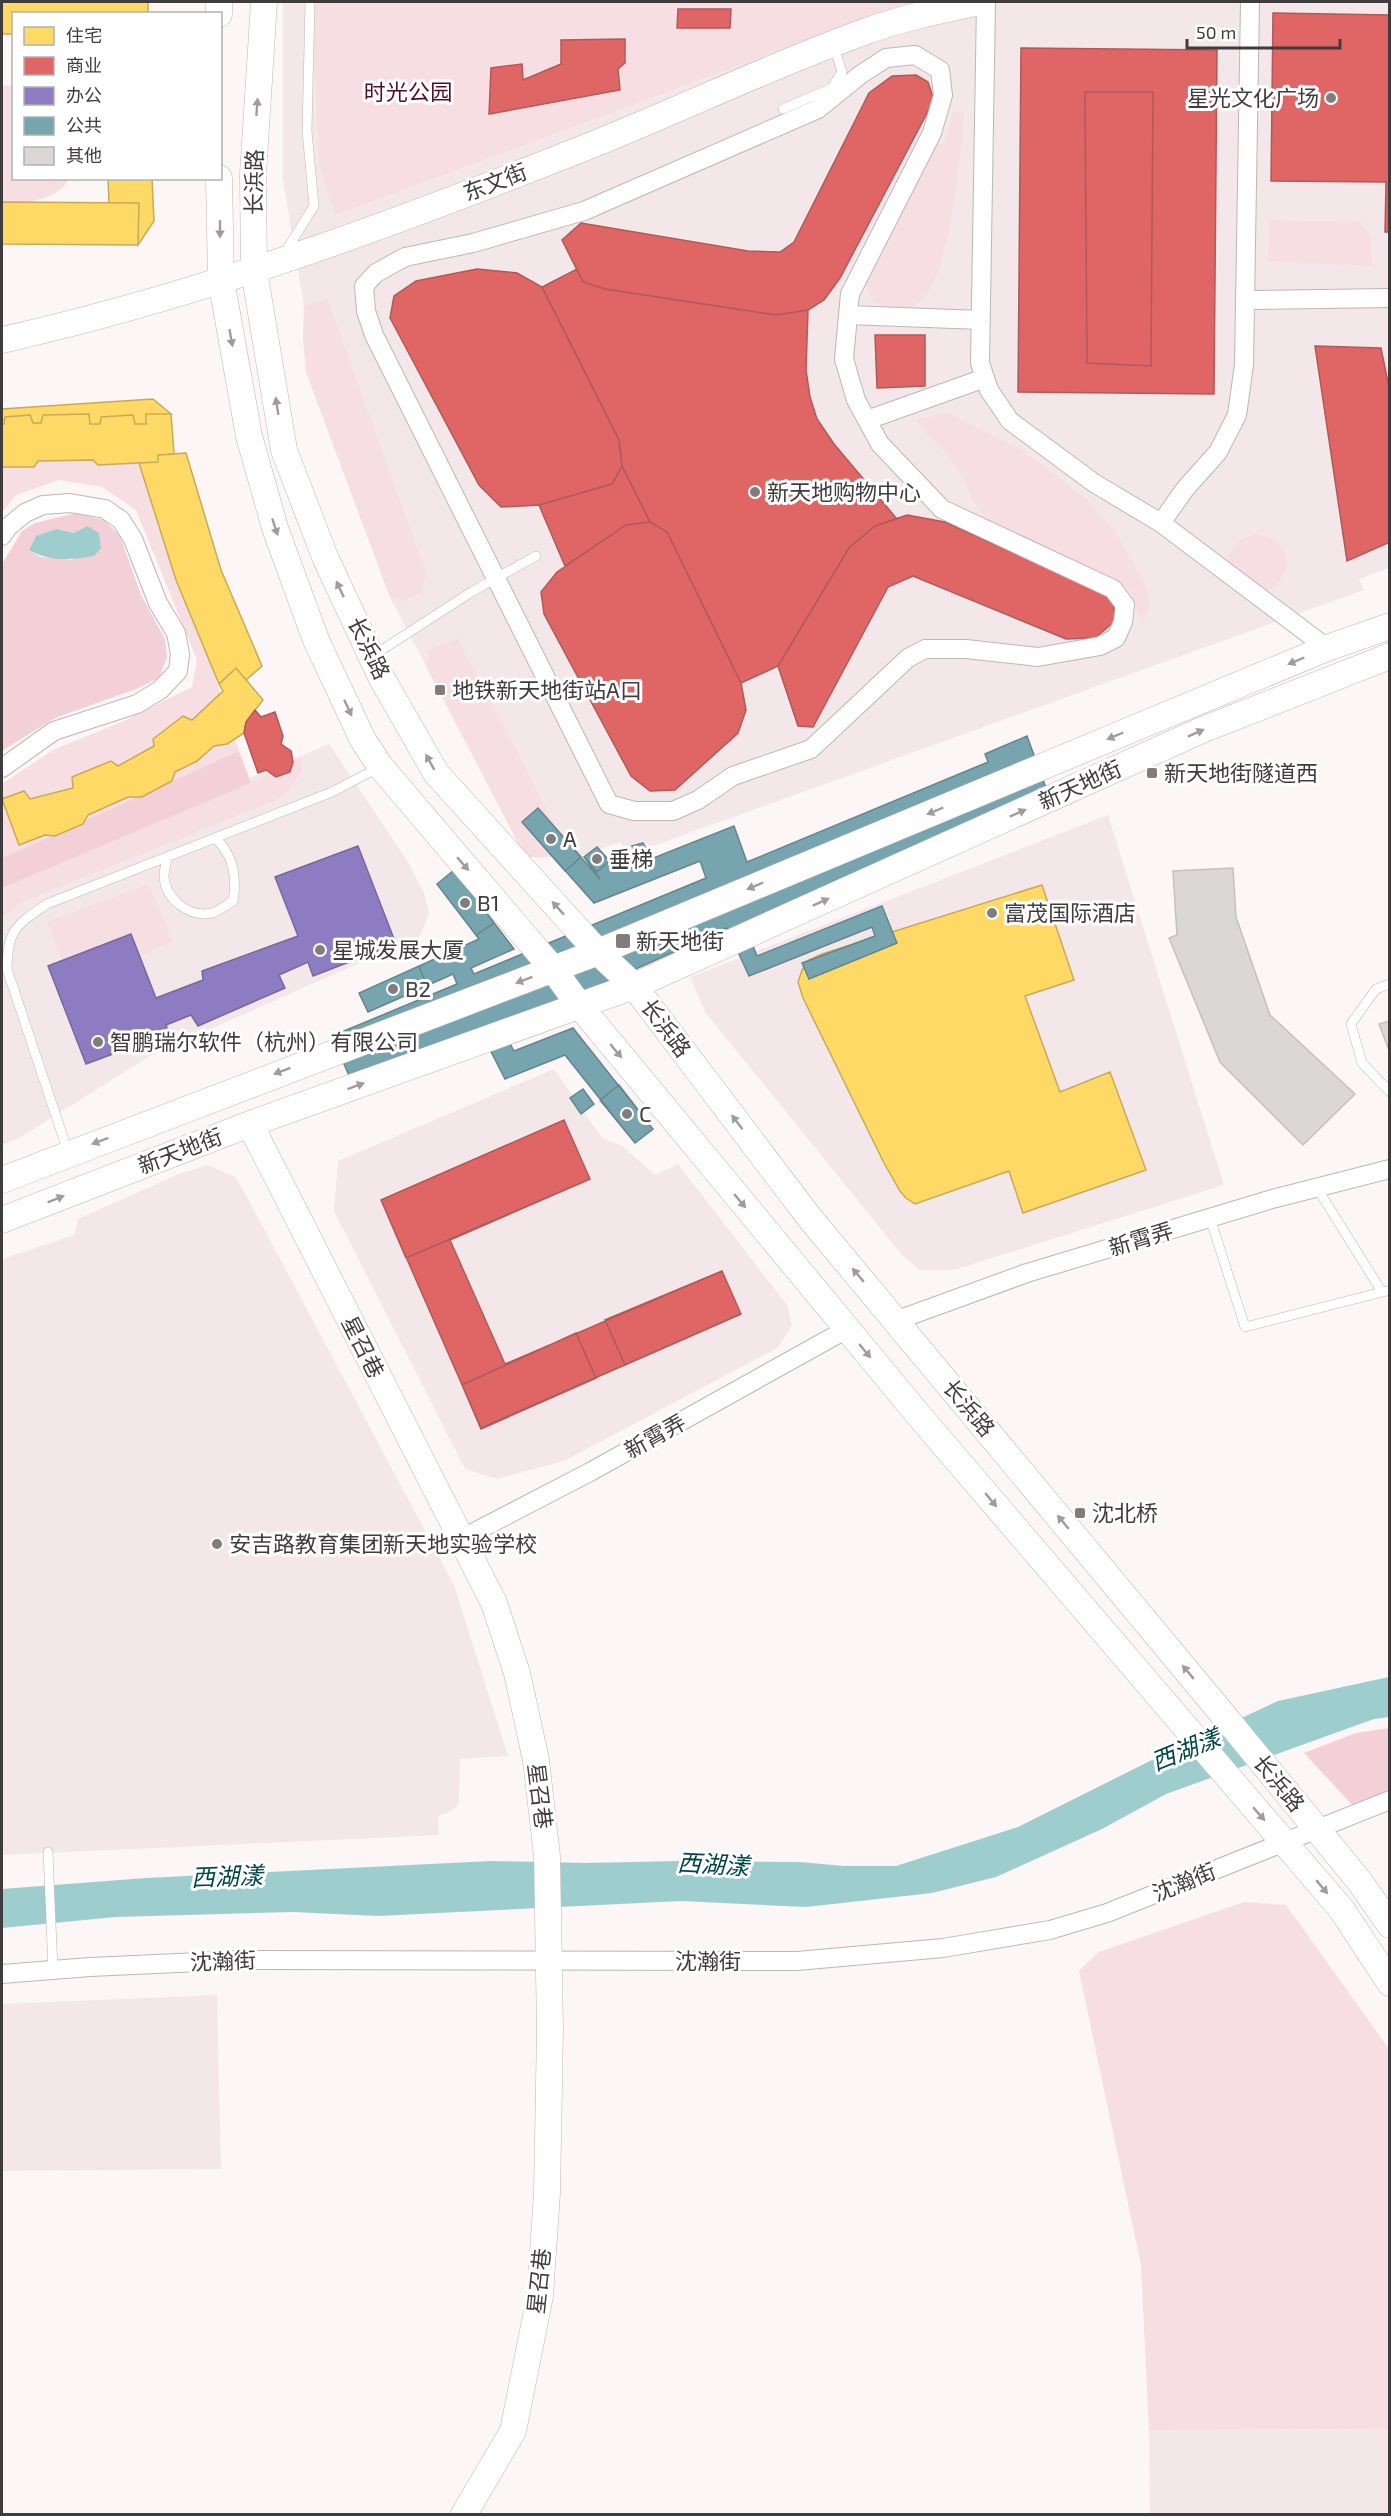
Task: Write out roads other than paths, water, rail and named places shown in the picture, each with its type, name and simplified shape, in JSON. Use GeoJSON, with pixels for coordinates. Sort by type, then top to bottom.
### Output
{"type":"FeatureCollection","features":[{"type":"Feature","properties":{"kind":"main road","name":"长浜路"},"geometry":{"type":"LineString","coordinates":[[264,2],[253,174],[254,271],[284,450],[325,557],[372,657],[436,773],[598,952],[634,986],[809,1217],[1225,1717],[1360,1882],[1389,1925]]}},
{"type":"Feature","properties":{"kind":"main road","name":"东文街"},"geometry":{"type":"LineString","coordinates":[[2,340],[254,271],[336,244],[589,146],[865,31],[934,10],[980,2]]}},
{"type":"Feature","properties":{"kind":"main road","name":"长浜路"},"geometry":{"type":"LineString","coordinates":[[219,180],[221,280],[249,436],[275,528],[316,640],[363,740],[380,766],[553,969],[579,1005],[847,1329],[1342,1910],[1389,1983]]}},
{"type":"Feature","properties":{"kind":"main road","name":"新天地街"},"geometry":{"type":"LineString","coordinates":[[2,1180],[598,952],[1327,648],[1389,626]]}},
{"type":"Feature","properties":{"kind":"main road","name":"新天地街"},"geometry":{"type":"LineString","coordinates":[[2,1220],[250,1125],[634,986],[1202,730],[1389,656]]}},
{"type":"Feature","properties":{"kind":"main road","name":"星召巷"},"geometry":{"type":"LineString","coordinates":[[250,1125],[494,1603],[517,1672],[536,1760],[547,1856],[550,2030],[547,2181],[540,2296],[513,2431],[464,2514]]}},
{"type":"Feature","properties":{"kind":"street"},"geometry":{"type":"LineString","coordinates":[[986,2],[980,363],[989,390],[1010,421],[1094,483],[1161,523],[1327,648]]}},
{"type":"Feature","properties":{"kind":"street"},"geometry":{"type":"LineString","coordinates":[[1161,523],[1185,489],[1218,452],[1237,415],[1244,364],[1250,2]]}},
{"type":"Feature","properties":{"kind":"street"},"geometry":{"type":"LineString","coordinates":[[915,55],[940,70],[943,95],[932,133],[850,294],[844,359],[856,400],[867,420],[880,444],[942,509],[1113,589],[1125,605],[1123,622],[1116,638],[1100,646],[1038,657],[966,649],[925,649],[908,658],[811,749],[733,776],[698,800],[673,811],[634,812],[609,804],[374,335],[366,311],[364,286],[376,273],[405,257],[473,243],[584,211],[818,110],[860,75],[886,58],[915,55]]}},
{"type":"Feature","properties":{"kind":"street"},"geometry":{"type":"LineString","coordinates":[[1245,300],[1389,298]]}},
{"type":"Feature","properties":{"kind":"street"},"geometry":{"type":"LineString","coordinates":[[848,315],[981,320]]}},
{"type":"Feature","properties":{"kind":"street"},"geometry":{"type":"LineString","coordinates":[[867,420],[985,378]]}},
{"type":"Feature","properties":{"kind":"street"},"geometry":{"type":"LineString","coordinates":[[2,536],[8,527],[25,513],[43,505],[70,503],[105,509],[121,520],[134,540],[158,603],[176,633],[180,654],[178,671],[160,690],[137,704],[54,731],[2,768]]}},
{"type":"Feature","properties":{"kind":"street","name":"新霄弄"},"geometry":{"type":"LineString","coordinates":[[896,1320],[1027,1273],[1210,1218],[1389,1169]]}},
{"type":"Feature","properties":{"kind":"street","name":"新霄弄"},"geometry":{"type":"LineString","coordinates":[[462,1539],[590,1472],[847,1329]]}},
{"type":"Feature","properties":{"kind":"street","name":"沈瀚街"},"geometry":{"type":"LineString","coordinates":[[2,1974],[52,1962],[797,1961],[943,1948],[1050,1930],[1107,1913],[1389,1800]]}},
{"type":"Feature","properties":{"kind":"lane"},"geometry":{"type":"LineString","coordinates":[[279,262],[314,206],[307,130],[310,2]]}},
{"type":"Feature","properties":{"kind":"lane"},"geometry":{"type":"LineString","coordinates":[[783,110],[832,88],[842,72],[833,44]]}},
{"type":"Feature","properties":{"kind":"lane"},"geometry":{"type":"LineString","coordinates":[[372,657],[536,556]]}},
{"type":"Feature","properties":{"kind":"lane"},"geometry":{"type":"LineString","coordinates":[[68,1153],[7,969],[8,944],[17,925],[47,904],[332,792],[380,766]]}},
{"type":"Feature","properties":{"kind":"lane"},"geometry":{"type":"LineString","coordinates":[[167,858],[164,877],[170,896],[183,908],[197,915],[214,913],[233,901],[236,884],[228,851],[216,839]]}},
{"type":"Feature","properties":{"kind":"lane"},"geometry":{"type":"LineString","coordinates":[[1389,984],[1376,989],[1351,1024],[1362,1064],[1389,1092]]}},
{"type":"Feature","properties":{"kind":"lane"},"geometry":{"type":"LineString","coordinates":[[1210,1218],[1245,1327],[1386,1291],[1317,1188]]}},
{"type":"Feature","properties":{"kind":"lane"},"geometry":{"type":"LineString","coordinates":[[48,1852],[52,1962]]}},
{"type":"Feature","properties":{"kind":"water"},"geometry":{"type":"Polygon","coordinates":[[[87,526],[99,533],[101,548],[94,556],[61,559],[44,557],[29,550],[36,536],[56,529],[74,533],[87,526]]]}},
{"type":"Feature","properties":{"kind":"water","name":"西湖漾"},"geometry":{"type":"Polygon","coordinates":[[[1389,1677],[1389,1717],[1374,1719],[1166,1794],[1102,1829],[996,1877],[932,1893],[806,1907],[681,1901],[378,1916],[293,1912],[116,1917],[2,1928],[2,1889],[146,1878],[491,1861],[800,1862],[844,1866],[896,1866],[1018,1827],[1150,1761],[1278,1701],[1389,1677]]]}},
{"type":"Feature","properties":{"kind":"place","name":"星光文化广场"},"geometry":{"type":"Point","coordinates":[1331,98]}},
{"type":"Feature","properties":{"kind":"place","name":"新天地购物中心"},"geometry":{"type":"Point","coordinates":[755,492]}},
{"type":"Feature","properties":{"kind":"place","name":"地铁新天地街站A口"},"geometry":{"type":"Point","coordinates":[440,690]}},
{"type":"Feature","properties":{"kind":"place","name":"新天地街隧道西"},"geometry":{"type":"Point","coordinates":[1152,773]}},
{"type":"Feature","properties":{"kind":"place","name":"A"},"geometry":{"type":"Point","coordinates":[551,839]}},
{"type":"Feature","properties":{"kind":"place","name":"垂梯"},"geometry":{"type":"Point","coordinates":[597,859]}},
{"type":"Feature","properties":{"kind":"place","name":"B1"},"geometry":{"type":"Point","coordinates":[465,903]}},
{"type":"Feature","properties":{"kind":"place","name":"富茂国际酒店"},"geometry":{"type":"Point","coordinates":[992,913]}},
{"type":"Feature","properties":{"kind":"place","name":"新天地街"},"geometry":{"type":"Point","coordinates":[623,941]}},
{"type":"Feature","properties":{"kind":"place","name":"星城发展大厦"},"geometry":{"type":"Point","coordinates":[320,950]}},
{"type":"Feature","properties":{"kind":"place","name":"B2"},"geometry":{"type":"Point","coordinates":[393,989]}},
{"type":"Feature","properties":{"kind":"place","name":"智鹏瑞尔软件（杭州）有限公司"},"geometry":{"type":"Point","coordinates":[98,1042]}},
{"type":"Feature","properties":{"kind":"place","name":"C"},"geometry":{"type":"Point","coordinates":[627,1114]}},
{"type":"Feature","properties":{"kind":"place","name":"沈北桥"},"geometry":{"type":"Point","coordinates":[1080,1513]}},
{"type":"Feature","properties":{"kind":"place","name":"安吉路教育集团新天地实验学校"},"geometry":{"type":"Point","coordinates":[217,1544]}},
{"type":"Feature","properties":{"kind":"park label","name":"时光公园"},"geometry":{"type":"Point","coordinates":[408,92]}}]}
